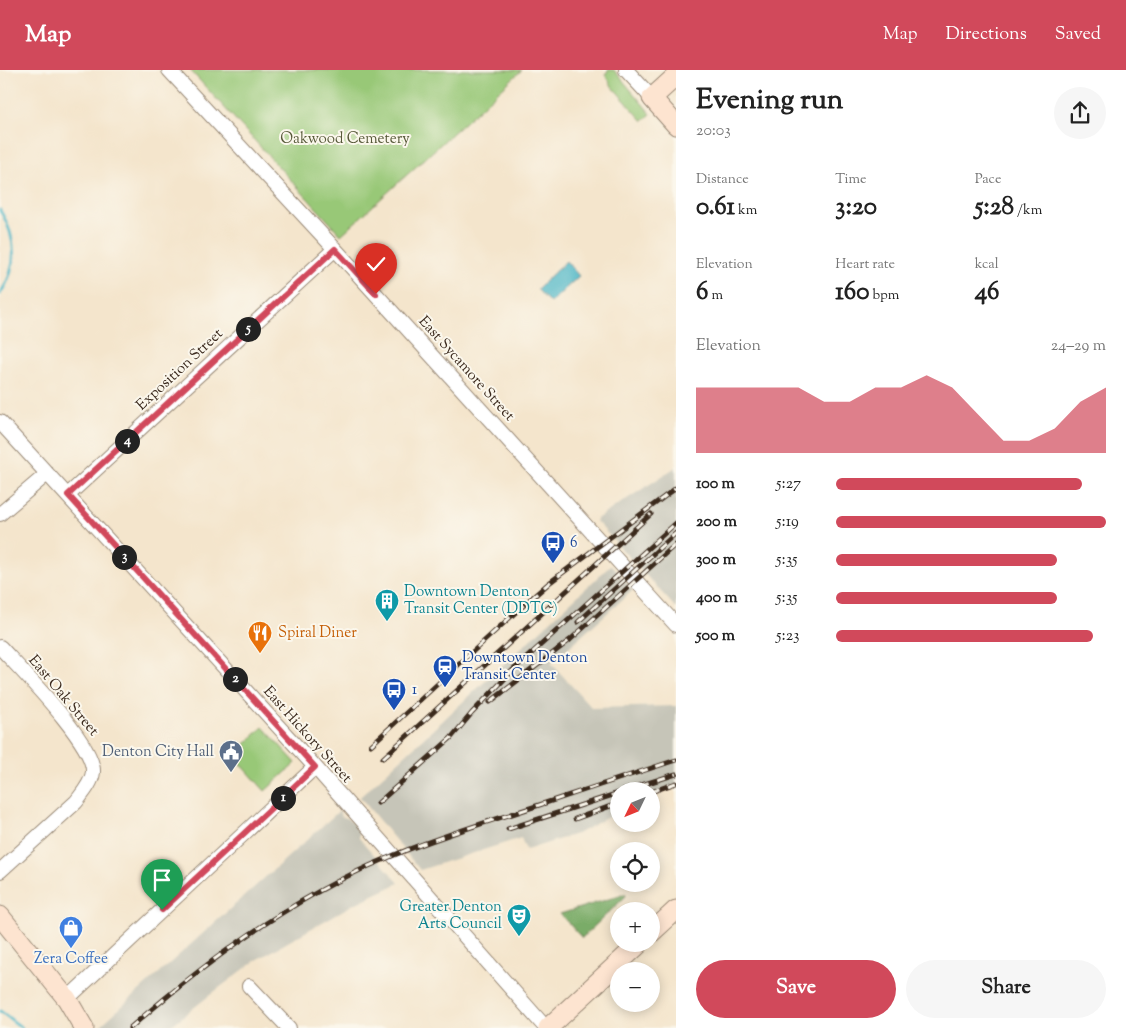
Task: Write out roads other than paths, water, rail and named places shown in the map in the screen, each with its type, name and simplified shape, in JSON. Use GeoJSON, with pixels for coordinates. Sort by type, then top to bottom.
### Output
{"type":"FeatureCollection","features":[{"type":"Feature","properties":{"kind":"main road"},"geometry":{"type":"LineString","coordinates":[[676,76],[652,98],[676,125]]}},
{"type":"Feature","properties":{"kind":"main road"},"geometry":{"type":"LineString","coordinates":[[660,925],[676,910]]}},
{"type":"Feature","properties":{"kind":"main road"},"geometry":{"type":"LineString","coordinates":[[0,916],[67,999],[84,1028]]}},
{"type":"Feature","properties":{"kind":"main road"},"geometry":{"type":"LineString","coordinates":[[547,1028],[630,952]]}},
{"type":"Feature","properties":{"kind":"street","name":"East Sycamore Street"},"geometry":{"type":"LineString","coordinates":[[169,70],[335,249],[676,625]]}},
{"type":"Feature","properties":{"kind":"street"},"geometry":{"type":"LineString","coordinates":[[626,70],[652,98]]}},
{"type":"Feature","properties":{"kind":"street","name":"Exposition Street"},"geometry":{"type":"LineString","coordinates":[[68,495],[335,249]]}},
{"type":"Feature","properties":{"kind":"street","name":"East Hickory Street"},"geometry":{"type":"LineString","coordinates":[[0,422],[315,767],[547,1028]]}},
{"type":"Feature","properties":{"kind":"street"},"geometry":{"type":"LineString","coordinates":[[0,514],[47,474]]}},
{"type":"Feature","properties":{"kind":"street","name":"East Oak Street"},"geometry":{"type":"LineString","coordinates":[[0,647],[76,733],[87,750],[93,772],[86,788],[76,802],[0,871]]}},
{"type":"Feature","properties":{"kind":"street"},"geometry":{"type":"LineString","coordinates":[[67,999],[315,767]]}},
{"type":"Feature","properties":{"kind":"street"},"geometry":{"type":"LineString","coordinates":[[249,986],[289,1028]]}},
{"type":"Feature","properties":{"kind":"water"},"geometry":{"type":"Polygon","coordinates":[[[566,261],[579,276],[550,303],[537,289],[566,261]]]}},
{"type":"Feature","properties":{"kind":"waterway"},"geometry":{"type":"LineString","coordinates":[[0,210],[10,231],[13,252],[10,273],[0,294]]}},
{"type":"Feature","properties":{"kind":"waterway"},"geometry":{"type":"LineString","coordinates":[[0,1011],[22,1028]]}},
{"type":"Feature","properties":{"kind":"railway"},"geometry":{"type":"LineString","coordinates":[[371,745],[549,583],[676,488]]}},
{"type":"Feature","properties":{"kind":"railway"},"geometry":{"type":"LineString","coordinates":[[383,758],[651,514]]}},
{"type":"Feature","properties":{"kind":"railway"},"geometry":{"type":"LineString","coordinates":[[378,803],[451,738],[513,670],[676,523]]}},
{"type":"Feature","properties":{"kind":"railway"},"geometry":{"type":"LineString","coordinates":[[578,622],[676,533]]}},
{"type":"Feature","properties":{"kind":"railway"},"geometry":{"type":"LineString","coordinates":[[490,702],[570,640],[676,544]]}},
{"type":"Feature","properties":{"kind":"railway"},"geometry":{"type":"LineString","coordinates":[[130,1028],[188,979],[251,933],[283,912],[350,875],[435,839],[676,760]]}},
{"type":"Feature","properties":{"kind":"railway"},"geometry":{"type":"LineString","coordinates":[[651,782],[676,774]]}},
{"type":"Feature","properties":{"kind":"railway"},"geometry":{"type":"LineString","coordinates":[[660,789],[676,783]]}},
{"type":"Feature","properties":{"kind":"railway"},"geometry":{"type":"LineString","coordinates":[[508,829],[610,796]]}},
{"type":"Feature","properties":{"kind":"railway"},"geometry":{"type":"LineString","coordinates":[[575,819],[610,806]]}},
{"type":"Feature","properties":{"kind":"place","name":"6"},"geometry":{"type":"Point","coordinates":[553,564]}},
{"type":"Feature","properties":{"kind":"place","name":"Downtown Denton Transit Center (DDTC)"},"geometry":{"type":"Point","coordinates":[387,622]}},
{"type":"Feature","properties":{"kind":"place","name":"Spiral Diner"},"geometry":{"type":"Point","coordinates":[260,654]}},
{"type":"Feature","properties":{"kind":"place","name":"Downtown Denton Transit Center"},"geometry":{"type":"Point","coordinates":[445,688]}},
{"type":"Feature","properties":{"kind":"place","name":"1"},"geometry":{"type":"Point","coordinates":[394,711]}},
{"type":"Feature","properties":{"kind":"place","name":"Denton City Hall"},"geometry":{"type":"Point","coordinates":[231,773]}},
{"type":"Feature","properties":{"kind":"place","name":"Greater Denton Arts Council"},"geometry":{"type":"Point","coordinates":[519,937]}},
{"type":"Feature","properties":{"kind":"place","name":"Zera Coffee"},"geometry":{"type":"Point","coordinates":[71,949]}},
{"type":"Feature","properties":{"kind":"park label","name":"Oakwood Cemetery"},"geometry":{"type":"Point","coordinates":[345,139]}}]}
